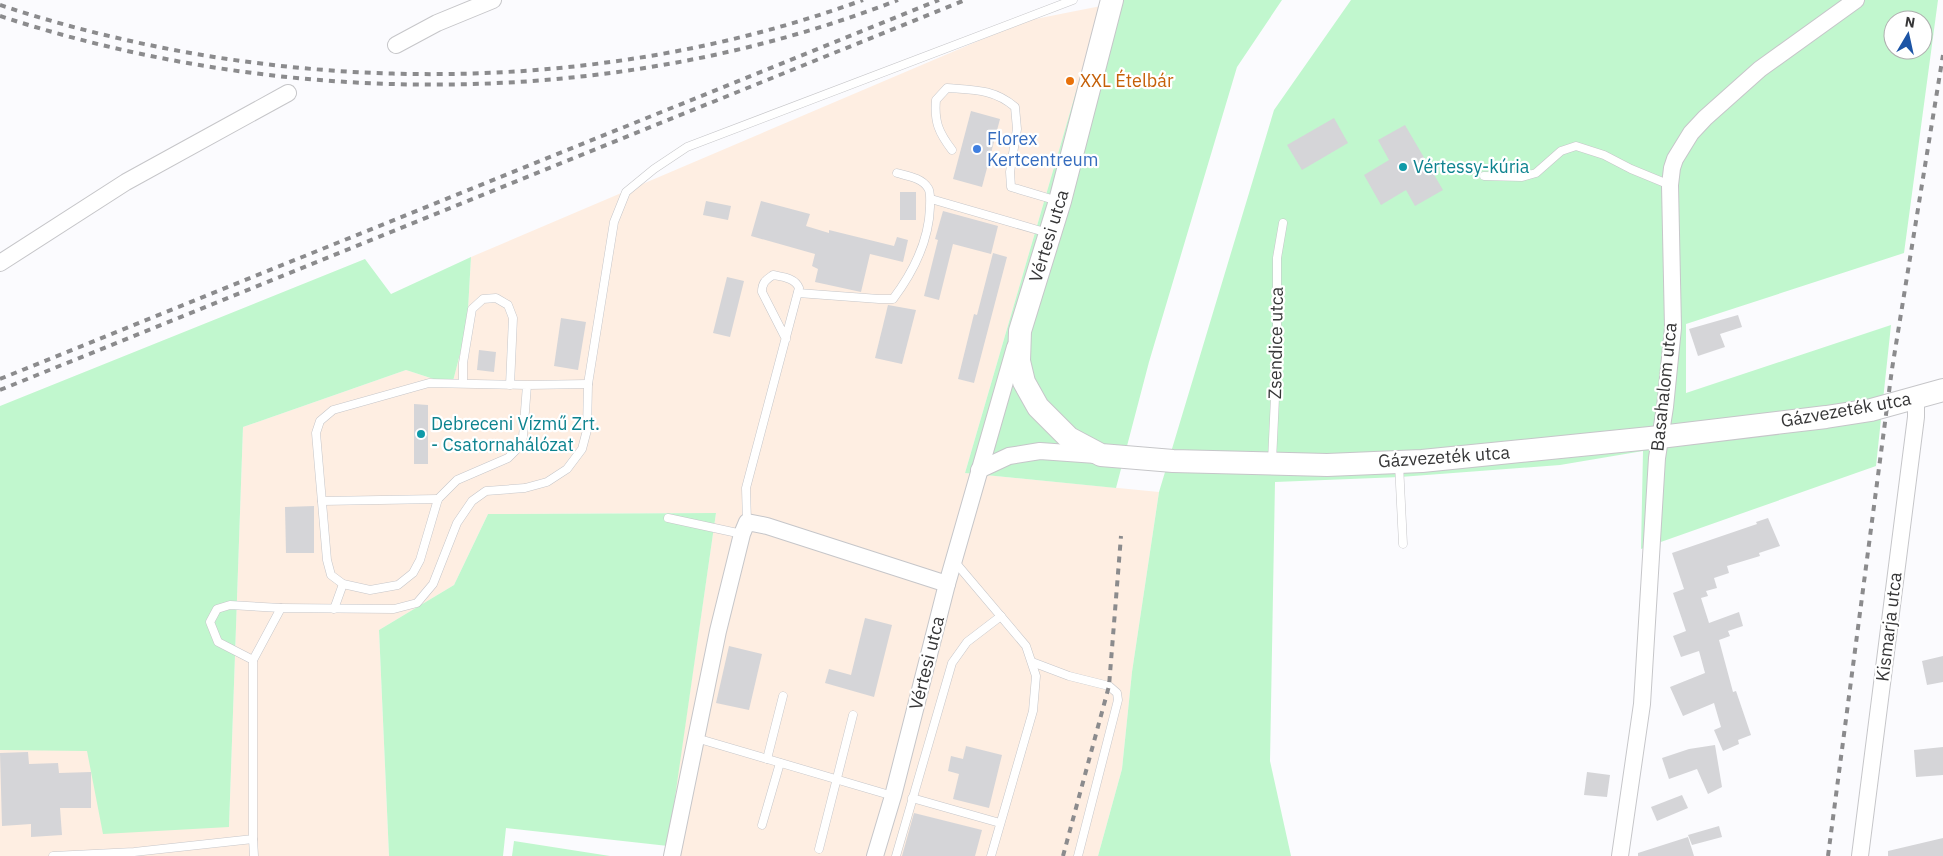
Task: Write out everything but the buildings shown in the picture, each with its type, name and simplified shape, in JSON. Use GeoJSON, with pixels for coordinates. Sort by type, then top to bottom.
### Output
{"type":"FeatureCollection","features":[{"type":"Feature","properties":{"kind":"street"},"geometry":{"type":"LineString","coordinates":[[396,45],[437,23],[494,0]]}},
{"type":"Feature","properties":{"kind":"street","name":"Vértesi utca"},"geometry":{"type":"LineString","coordinates":[[876,856],[947,584],[1020,331],[1060,201],[1112,0]]}},
{"type":"Feature","properties":{"kind":"street","name":"Basahalom utca"},"geometry":{"type":"LineString","coordinates":[[1620,856],[1642,704],[1657,458],[1673,328],[1670,185],[1672,168],[1691,133],[1705,118],[1760,69],[1856,0]]}},
{"type":"Feature","properties":{"kind":"street"},"geometry":{"type":"LineString","coordinates":[[0,263],[126,182],[288,93]]}},
{"type":"Feature","properties":{"kind":"street","name":"Gázvezeték utca"},"geometry":{"type":"LineString","coordinates":[[1020,331],[1018,361],[1024,382],[1038,407],[1069,438],[1101,455],[1173,461],[1327,465],[1399,462],[1660,437],[1826,417],[1871,410],[1943,390]]}},
{"type":"Feature","properties":{"kind":"street","name":"Kismarja utca"},"geometry":{"type":"LineString","coordinates":[[1860,856],[1916,417],[1916,398]]}},
{"type":"Feature","properties":{"kind":"street"},"geometry":{"type":"LineString","coordinates":[[979,470],[1009,456],[1040,451],[1101,455]]}},
{"type":"Feature","properties":{"kind":"street"},"geometry":{"type":"LineString","coordinates":[[672,856],[718,631],[744,528],[767,526],[947,584]]}},
{"type":"Feature","properties":{"kind":"lane"},"geometry":{"type":"LineString","coordinates":[[253,660],[218,642],[210,622],[217,608],[230,604],[281,608],[394,609],[417,603],[433,584],[457,523],[472,501],[486,491],[525,488],[547,482],[567,469],[582,449],[587,430],[588,384],[614,222],[626,192],[654,169],[687,147],[1073,0]]}},
{"type":"Feature","properties":{"kind":"lane"},"geometry":{"type":"LineString","coordinates":[[952,150],[941,136],[935,116],[936,100],[948,88],[982,90],[1003,97],[1015,106],[1017,129],[1010,172],[1011,186],[1060,201]]}},
{"type":"Feature","properties":{"kind":"lane"},"geometry":{"type":"LineString","coordinates":[[1484,176],[1522,177],[1536,174],[1560,152],[1576,146],[1604,155],[1631,169],[1670,185]]}},
{"type":"Feature","properties":{"kind":"lane"},"geometry":{"type":"LineString","coordinates":[[798,293],[893,299],[911,272],[924,244],[930,220],[928,188],[919,179],[897,173]]}},
{"type":"Feature","properties":{"kind":"lane"},"geometry":{"type":"LineString","coordinates":[[930,200],[1050,234]]}},
{"type":"Feature","properties":{"kind":"lane","name":"Zsendice utca"},"geometry":{"type":"LineString","coordinates":[[1272,463],[1278,355],[1277,258],[1283,223]]}},
{"type":"Feature","properties":{"kind":"lane"},"geometry":{"type":"LineString","coordinates":[[668,518],[744,528],[746,488],[786,339],[798,293],[797,283],[782,276],[773,275],[765,280],[762,292],[786,339]]}},
{"type":"Feature","properties":{"kind":"lane"},"geometry":{"type":"LineString","coordinates":[[463,382],[463,363],[472,309],[482,299],[496,298],[508,305],[513,318],[510,385]]}},
{"type":"Feature","properties":{"kind":"lane"},"geometry":{"type":"LineString","coordinates":[[527,385],[523,437],[517,449],[508,458],[457,480],[438,499],[420,560],[413,573],[398,585],[370,590],[342,584],[331,575],[327,560],[316,433],[320,421],[334,410],[429,383],[588,384]]}},
{"type":"Feature","properties":{"kind":"lane"},"geometry":{"type":"LineString","coordinates":[[1399,462],[1403,544]]}},
{"type":"Feature","properties":{"kind":"lane"},"geometry":{"type":"LineString","coordinates":[[322,501],[438,499]]}},
{"type":"Feature","properties":{"kind":"lane"},"geometry":{"type":"LineString","coordinates":[[954,560],[1026,646],[1036,676],[1033,711],[991,856]]}},
{"type":"Feature","properties":{"kind":"lane"},"geometry":{"type":"LineString","coordinates":[[334,609],[342,584]]}},
{"type":"Feature","properties":{"kind":"lane"},"geometry":{"type":"LineString","coordinates":[[254,856],[253,660],[281,608]]}},
{"type":"Feature","properties":{"kind":"lane"},"geometry":{"type":"LineString","coordinates":[[896,856],[952,663],[967,642],[1001,616]]}},
{"type":"Feature","properties":{"kind":"lane"},"geometry":{"type":"LineString","coordinates":[[1032,662],[1069,676],[1109,686],[1117,693],[1118,700],[1078,856]]}},
{"type":"Feature","properties":{"kind":"lane"},"geometry":{"type":"LineString","coordinates":[[767,759],[783,696]]}},
{"type":"Feature","properties":{"kind":"lane"},"geometry":{"type":"LineString","coordinates":[[819,849],[853,715]]}},
{"type":"Feature","properties":{"kind":"lane"},"geometry":{"type":"LineString","coordinates":[[696,738],[893,796]]}},
{"type":"Feature","properties":{"kind":"lane"},"geometry":{"type":"LineString","coordinates":[[762,825],[780,763]]}},
{"type":"Feature","properties":{"kind":"lane"},"geometry":{"type":"LineString","coordinates":[[912,798],[1000,824]]}},
{"type":"Feature","properties":{"kind":"lane"},"geometry":{"type":"LineString","coordinates":[[53,856],[134,852],[254,839]]}},
{"type":"Feature","properties":{"kind":"shaded area"},"geometry":{"type":"Polygon","coordinates":[[[1101,6],[965,473],[1159,492],[1132,672],[1122,769],[1098,856],[666,856],[716,513],[488,514],[454,585],[379,630],[389,856],[0,856],[0,750],[87,750],[229,827],[243,427],[406,370],[452,385],[467,327],[471,257],[1025,21],[1101,6]]]}},
{"type":"Feature","properties":{"kind":"green space"},"geometry":{"type":"Polygon","coordinates":[[[1112,0],[1282,0],[1237,67],[1149,362],[1116,488],[965,473],[1101,6],[1112,0]]]}},
{"type":"Feature","properties":{"kind":"green space"},"geometry":{"type":"Polygon","coordinates":[[[1351,0],[1938,0],[1933,37],[1933,10],[1883,10],[1883,60],[1930,60],[1904,253],[1686,324],[1686,393],[1891,325],[1876,466],[1641,549],[1643,451],[1560,465],[1400,477],[1275,482],[1270,761],[1291,856],[1098,856],[1122,769],[1132,672],[1159,492],[1274,110],[1351,0]]]}},
{"type":"Feature","properties":{"kind":"green space"},"geometry":{"type":"Polygon","coordinates":[[[471,257],[467,327],[452,385],[406,370],[243,427],[229,827],[103,834],[87,751],[0,750],[0,406],[365,259],[391,294],[471,257]]]}},
{"type":"Feature","properties":{"kind":"green space"},"geometry":{"type":"Polygon","coordinates":[[[716,513],[668,846],[506,828],[503,856],[389,856],[379,630],[454,585],[488,514],[716,513]]]}},
{"type":"Feature","properties":{"kind":"green space"},"geometry":{"type":"Polygon","coordinates":[[[514,841],[610,856],[512,856],[514,841]]]}},
{"type":"Feature","properties":{"kind":"railway"},"geometry":{"type":"LineString","coordinates":[[0,5],[105,35],[212,57],[322,70],[432,74],[542,70],[651,56],[759,33],[863,0]]}},
{"type":"Feature","properties":{"kind":"railway"},"geometry":{"type":"LineString","coordinates":[[0,16],[109,47],[222,69],[336,81],[451,84],[565,78],[679,62],[790,36],[898,0]]}},
{"type":"Feature","properties":{"kind":"railway"},"geometry":{"type":"LineString","coordinates":[[0,379],[939,0]]}},
{"type":"Feature","properties":{"kind":"railway"},"geometry":{"type":"LineString","coordinates":[[0,390],[965,0]]}},
{"type":"Feature","properties":{"kind":"railway"},"geometry":{"type":"LineString","coordinates":[[1828,856],[1892,369],[1943,55]]}},
{"type":"Feature","properties":{"kind":"railway"},"geometry":{"type":"LineString","coordinates":[[1063,856],[1109,686],[1121,536]]}},
{"type":"Feature","properties":{"kind":"place","name":"XXL Ételbár"},"geometry":{"type":"Point","coordinates":[1070,81]}},
{"type":"Feature","properties":{"kind":"place","name":"Florex Kertcentreum"},"geometry":{"type":"Point","coordinates":[977,149]}},
{"type":"Feature","properties":{"kind":"place","name":"Vértessy-kúria"},"geometry":{"type":"Point","coordinates":[1403,167]}},
{"type":"Feature","properties":{"kind":"place","name":"Debreceni Vízmű Zrt. - Csatornahálózat"},"geometry":{"type":"Point","coordinates":[421,434]}}]}
